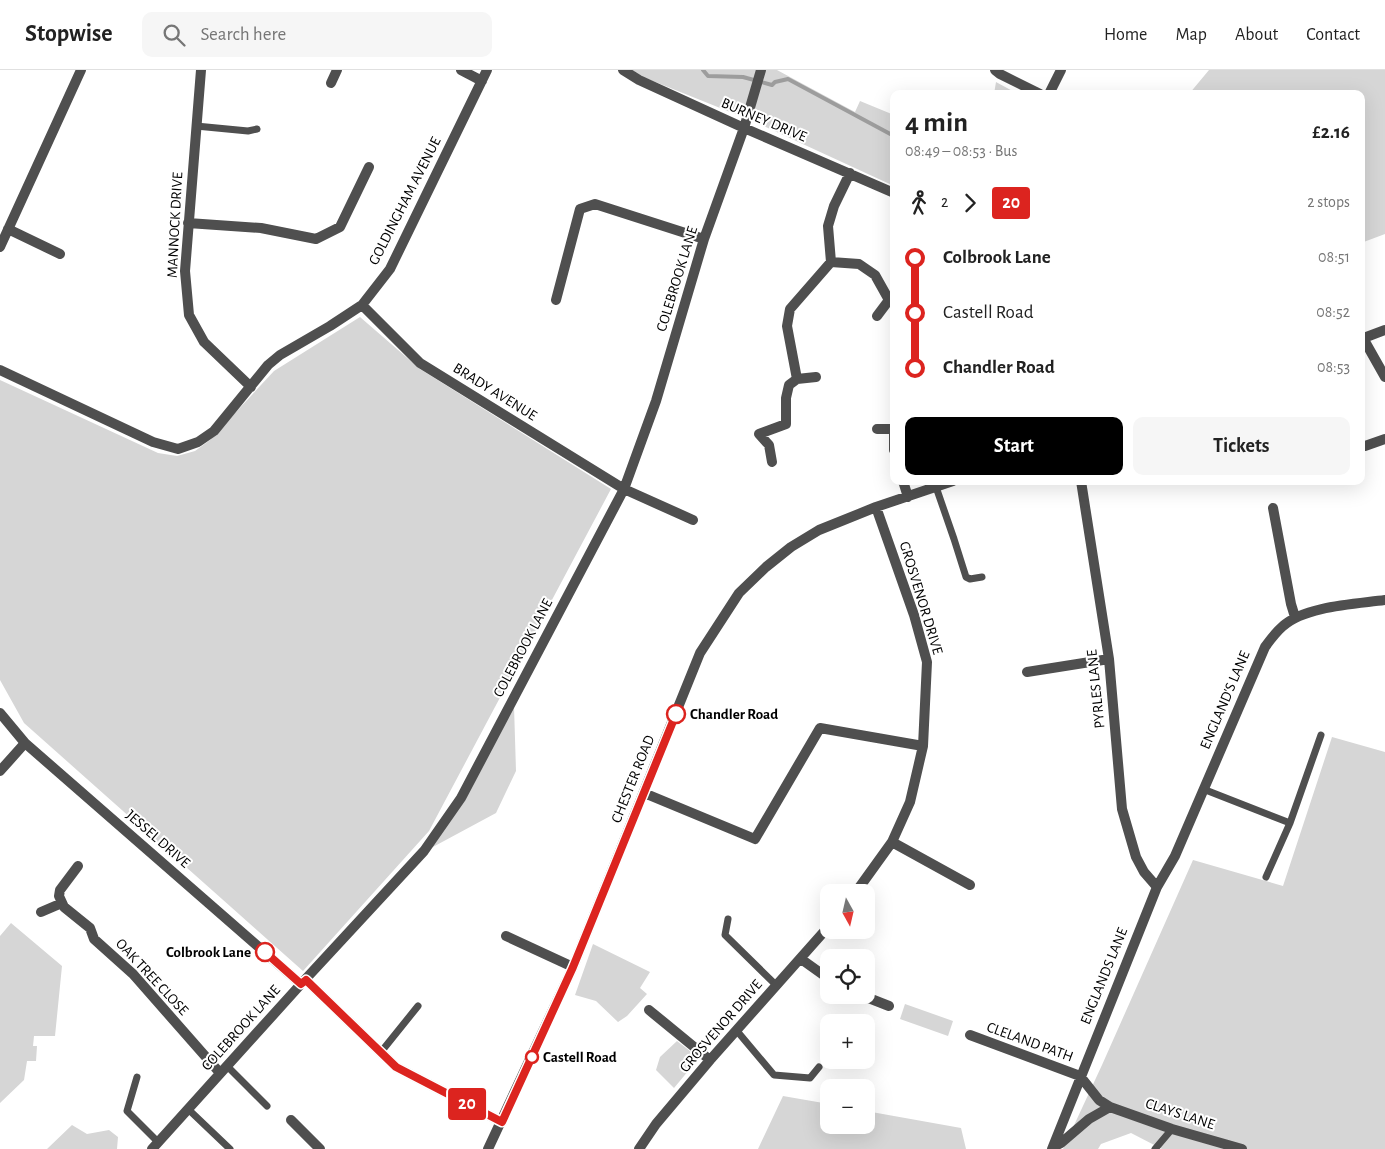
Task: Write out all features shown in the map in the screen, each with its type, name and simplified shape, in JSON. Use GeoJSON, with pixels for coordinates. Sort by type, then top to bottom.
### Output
{"type":"FeatureCollection","features":[{"type":"Feature","properties":{"kind":"street"},"geometry":{"type":"LineString","coordinates":[[0,247],[81,70]]}},
{"type":"Feature","properties":{"kind":"street","name":"MANNOCK DRIVE"},"geometry":{"type":"LineString","coordinates":[[201,70],[185,271],[189,315],[204,342],[251,387]]}},
{"type":"Feature","properties":{"kind":"street"},"geometry":{"type":"LineString","coordinates":[[330,83],[337,70]]}},
{"type":"Feature","properties":{"kind":"street"},"geometry":{"type":"LineString","coordinates":[[461,70],[482,81]]}},
{"type":"Feature","properties":{"kind":"street","name":"GOLDINGHAM AVENUE"},"geometry":{"type":"LineString","coordinates":[[0,370],[153,442],[178,449],[198,442],[214,431],[268,365],[280,355],[362,305],[390,269],[487,70]]}},
{"type":"Feature","properties":{"kind":"street","name":"BURNEY DRIVE"},"geometry":{"type":"LineString","coordinates":[[623,70],[639,80],[744,128],[890,191]]}},
{"type":"Feature","properties":{"kind":"street"},"geometry":{"type":"LineString","coordinates":[[994,70],[1032,90]]}},
{"type":"Feature","properties":{"kind":"street"},"geometry":{"type":"LineString","coordinates":[[1051,90],[1061,70]]}},
{"type":"Feature","properties":{"kind":"street","name":"COLEBROOK LANE"},"geometry":{"type":"LineString","coordinates":[[155,1146],[424,851],[461,798],[624,489],[656,401],[704,238],[744,128],[761,71]]}},
{"type":"Feature","properties":{"kind":"street"},"geometry":{"type":"LineString","coordinates":[[188,223],[260,228],[316,240],[340,227],[369,166]]}},
{"type":"Feature","properties":{"kind":"street"},"geometry":{"type":"LineString","coordinates":[[797,379],[787,326],[790,309],[831,262],[828,226],[834,206],[850,173]]}},
{"type":"Feature","properties":{"kind":"street"},"geometry":{"type":"LineString","coordinates":[[556,300],[580,209],[595,204],[704,238]]}},
{"type":"Feature","properties":{"kind":"street"},"geometry":{"type":"LineString","coordinates":[[8,229],[60,254]]}},
{"type":"Feature","properties":{"kind":"street"},"geometry":{"type":"LineString","coordinates":[[831,262],[859,264],[874,275],[890,299]]}},
{"type":"Feature","properties":{"kind":"street"},"geometry":{"type":"LineString","coordinates":[[877,316],[890,302]]}},
{"type":"Feature","properties":{"kind":"street","name":"BRADY AVENUE"},"geometry":{"type":"LineString","coordinates":[[362,305],[420,363],[624,489],[693,520]]}},
{"type":"Feature","properties":{"kind":"street"},"geometry":{"type":"LineString","coordinates":[[1365,337],[1385,330]]}},
{"type":"Feature","properties":{"kind":"street"},"geometry":{"type":"LineString","coordinates":[[1365,343],[1385,377]]}},
{"type":"Feature","properties":{"kind":"street"},"geometry":{"type":"LineString","coordinates":[[772,462],[769,445],[759,434],[786,424],[787,390],[789,385],[797,379],[816,377]]}},
{"type":"Feature","properties":{"kind":"street"},"geometry":{"type":"LineString","coordinates":[[877,429],[890,430]]}},
{"type":"Feature","properties":{"kind":"street"},"geometry":{"type":"LineString","coordinates":[[1365,446],[1385,439]]}},
{"type":"Feature","properties":{"kind":"street"},"geometry":{"type":"LineString","coordinates":[[904,485],[908,497]]}},
{"type":"Feature","properties":{"kind":"street","name":"CHESTER ROAD"},"geometry":{"type":"LineString","coordinates":[[488,1149],[573,967],[700,653],[739,593],[766,567],[791,547],[819,530],[876,507],[941,485]]}},
{"type":"Feature","properties":{"kind":"street","name":"PYRLES LANE"},"geometry":{"type":"LineString","coordinates":[[1082,485],[1109,659],[1122,809],[1136,857],[1144,872],[1157,887]]}},
{"type":"Feature","properties":{"kind":"street","name":"GROSVENOR DRIVE"},"geometry":{"type":"LineString","coordinates":[[862,884],[892,842],[910,802],[923,746],[927,662],[914,615],[876,507]]}},
{"type":"Feature","properties":{"kind":"street"},"geometry":{"type":"LineString","coordinates":[[1273,508],[1291,604],[1296,617]]}},
{"type":"Feature","properties":{"kind":"street","name":"ENGLAND'S LANE"},"geometry":{"type":"LineString","coordinates":[[1157,887],[1175,856],[1265,647],[1283,626],[1296,617],[1321,610],[1385,600]]}},
{"type":"Feature","properties":{"kind":"street"},"geometry":{"type":"LineString","coordinates":[[1027,672],[1109,659]]}},
{"type":"Feature","properties":{"kind":"street","name":"JESSEL DRIVE"},"geometry":{"type":"LineString","coordinates":[[0,713],[25,743],[304,982]]}},
{"type":"Feature","properties":{"kind":"street"},"geometry":{"type":"LineString","coordinates":[[644,793],[755,838],[820,728],[923,746]]}},
{"type":"Feature","properties":{"kind":"street"},"geometry":{"type":"LineString","coordinates":[[0,771],[25,743]]}},
{"type":"Feature","properties":{"kind":"street"},"geometry":{"type":"LineString","coordinates":[[892,842],[970,886]]}},
{"type":"Feature","properties":{"kind":"street"},"geometry":{"type":"LineString","coordinates":[[41,912],[62,903],[59,896],[60,890],[78,866]]}},
{"type":"Feature","properties":{"kind":"street","name":"ENGLANDS LANE"},"geometry":{"type":"LineString","coordinates":[[1052,1148],[1157,887]]}},
{"type":"Feature","properties":{"kind":"street","name":"OAK TREE CLOSE"},"geometry":{"type":"LineString","coordinates":[[62,903],[64,907],[90,928],[94,939],[133,974],[224,1070]]}},
{"type":"Feature","properties":{"kind":"street"},"geometry":{"type":"LineString","coordinates":[[506,936],[573,967]]}},
{"type":"Feature","properties":{"kind":"street","name":"GROSVENOR DRIVE"},"geometry":{"type":"LineString","coordinates":[[639,1149],[656,1124],[710,1060],[738,1031],[820,937]]}},
{"type":"Feature","properties":{"kind":"street"},"geometry":{"type":"LineString","coordinates":[[801,959],[820,973]]}},
{"type":"Feature","properties":{"kind":"street"},"geometry":{"type":"LineString","coordinates":[[304,982],[396,1067],[502,1122]]}},
{"type":"Feature","properties":{"kind":"street"},"geometry":{"type":"LineString","coordinates":[[875,1000],[889,1006]]}},
{"type":"Feature","properties":{"kind":"street"},"geometry":{"type":"LineString","coordinates":[[649,1010],[710,1060]]}},
{"type":"Feature","properties":{"kind":"street","name":"CLELAND PATH"},"geometry":{"type":"LineString","coordinates":[[970,1035],[1080,1076]]}},
{"type":"Feature","properties":{"kind":"street","name":"CLAYS LANE"},"geometry":{"type":"LineString","coordinates":[[1080,1076],[1099,1100],[1110,1107],[1172,1129],[1242,1149]]}},
{"type":"Feature","properties":{"kind":"street"},"geometry":{"type":"LineString","coordinates":[[1052,1148],[1061,1143],[1089,1119],[1110,1107]]}},
{"type":"Feature","properties":{"kind":"street"},"geometry":{"type":"LineString","coordinates":[[291,1120],[320,1149]]}},
{"type":"Feature","properties":{"kind":"lane"},"geometry":{"type":"LineString","coordinates":[[196,126],[248,131],[257,130]]}},
{"type":"Feature","properties":{"kind":"lane"},"geometry":{"type":"LineString","coordinates":[[936,487],[966,578],[970,580],[982,577]]}},
{"type":"Feature","properties":{"kind":"lane"},"geometry":{"type":"LineString","coordinates":[[1266,877],[1290,823],[1322,735]]}},
{"type":"Feature","properties":{"kind":"lane"},"geometry":{"type":"LineString","coordinates":[[1203,789],[1290,823]]}},
{"type":"Feature","properties":{"kind":"lane"},"geometry":{"type":"LineString","coordinates":[[728,919],[725,935],[777,986]]}},
{"type":"Feature","properties":{"kind":"lane"},"geometry":{"type":"LineString","coordinates":[[381,1052],[418,1006]]}},
{"type":"Feature","properties":{"kind":"lane"},"geometry":{"type":"LineString","coordinates":[[738,1031],[774,1075],[810,1078],[819,1066]]}},
{"type":"Feature","properties":{"kind":"lane"},"geometry":{"type":"LineString","coordinates":[[224,1070],[268,1106]]}},
{"type":"Feature","properties":{"kind":"lane"},"geometry":{"type":"LineString","coordinates":[[137,1076],[127,1111],[155,1146]]}},
{"type":"Feature","properties":{"kind":"lane"},"geometry":{"type":"LineString","coordinates":[[188,1109],[230,1149]]}},
{"type":"Feature","properties":{"kind":"lane"},"geometry":{"type":"LineString","coordinates":[[1155,1149],[1172,1129]]}},
{"type":"Feature","properties":{"kind":"shaded area"},"geometry":{"type":"Polygon","coordinates":[[[632,70],[777,70],[855,112],[860,101],[890,113],[890,184],[755,122],[643,77],[632,70]]]}},
{"type":"Feature","properties":{"kind":"shaded area"},"geometry":{"type":"Polygon","coordinates":[[[1209,70],[1385,70],[1385,234],[1365,242],[1365,90],[1192,90],[1209,70]]]}},
{"type":"Feature","properties":{"kind":"shaded area"},"geometry":{"type":"Polygon","coordinates":[[[996,82],[1011,90],[995,90],[996,82]]]}},
{"type":"Feature","properties":{"kind":"shaded area"},"geometry":{"type":"Polygon","coordinates":[[[360,317],[420,369],[611,489],[429,831],[303,971],[24,723],[0,680],[0,380],[158,453],[177,456],[195,451],[210,440],[274,371],[360,317]]]}},
{"type":"Feature","properties":{"kind":"shaded area"},"geometry":{"type":"Polygon","coordinates":[[[514,706],[516,771],[496,813],[431,848],[465,800],[514,706]]]}},
{"type":"Feature","properties":{"kind":"shaded area"},"geometry":{"type":"Polygon","coordinates":[[[1332,737],[1385,752],[1385,1149],[1162,1149],[1131,1133],[1101,1144],[1098,1149],[1063,1149],[1193,860],[1283,886],[1332,737]]]}},
{"type":"Feature","properties":{"kind":"shaded area"},"geometry":{"type":"Polygon","coordinates":[[[11,923],[62,966],[55,1036],[34,1036],[33,1046],[37,1046],[36,1061],[27,1061],[24,1080],[0,1103],[0,936],[11,923]]]}},
{"type":"Feature","properties":{"kind":"shaded area"},"geometry":{"type":"Polygon","coordinates":[[[593,944],[650,972],[640,988],[647,994],[627,1016],[618,1022],[596,1001],[575,995],[593,944]]]}},
{"type":"Feature","properties":{"kind":"shaded area"},"geometry":{"type":"Polygon","coordinates":[[[905,1004],[953,1021],[948,1036],[900,1019],[905,1004]]]}},
{"type":"Feature","properties":{"kind":"shaded area"},"geometry":{"type":"Polygon","coordinates":[[[677,1041],[699,1058],[674,1088],[656,1070],[660,1057],[677,1041]]]}},
{"type":"Feature","properties":{"kind":"shaded area"},"geometry":{"type":"Polygon","coordinates":[[[783,1096],[820,1102],[820,1134],[875,1134],[875,1113],[961,1128],[966,1149],[758,1149],[783,1096]]]}},
{"type":"Feature","properties":{"kind":"shaded area"},"geometry":{"type":"Polygon","coordinates":[[[72,1125],[87,1134],[109,1130],[118,1137],[117,1149],[47,1149],[72,1125]]]}},
{"type":"Feature","properties":{"kind":"waterway"},"geometry":{"type":"LineString","coordinates":[[703,70],[708,76],[743,77],[772,85],[775,82],[788,79],[890,134]]}},
{"type":"Feature","properties":{"kind":"bus line","name":"20"},"geometry":{"type":"LineString","coordinates":[[265,952],[301,984],[306,980],[396,1067],[502,1122],[573,967],[676,714]]}},
{"type":"Feature","properties":{"kind":"place","name":"Chandler Road"},"geometry":{"type":"Point","coordinates":[676,714]}},
{"type":"Feature","properties":{"kind":"place","name":"Colbrook Lane"},"geometry":{"type":"Point","coordinates":[265,952]}},
{"type":"Feature","properties":{"kind":"place","name":"Castell Road"},"geometry":{"type":"Point","coordinates":[532,1057]}}]}
